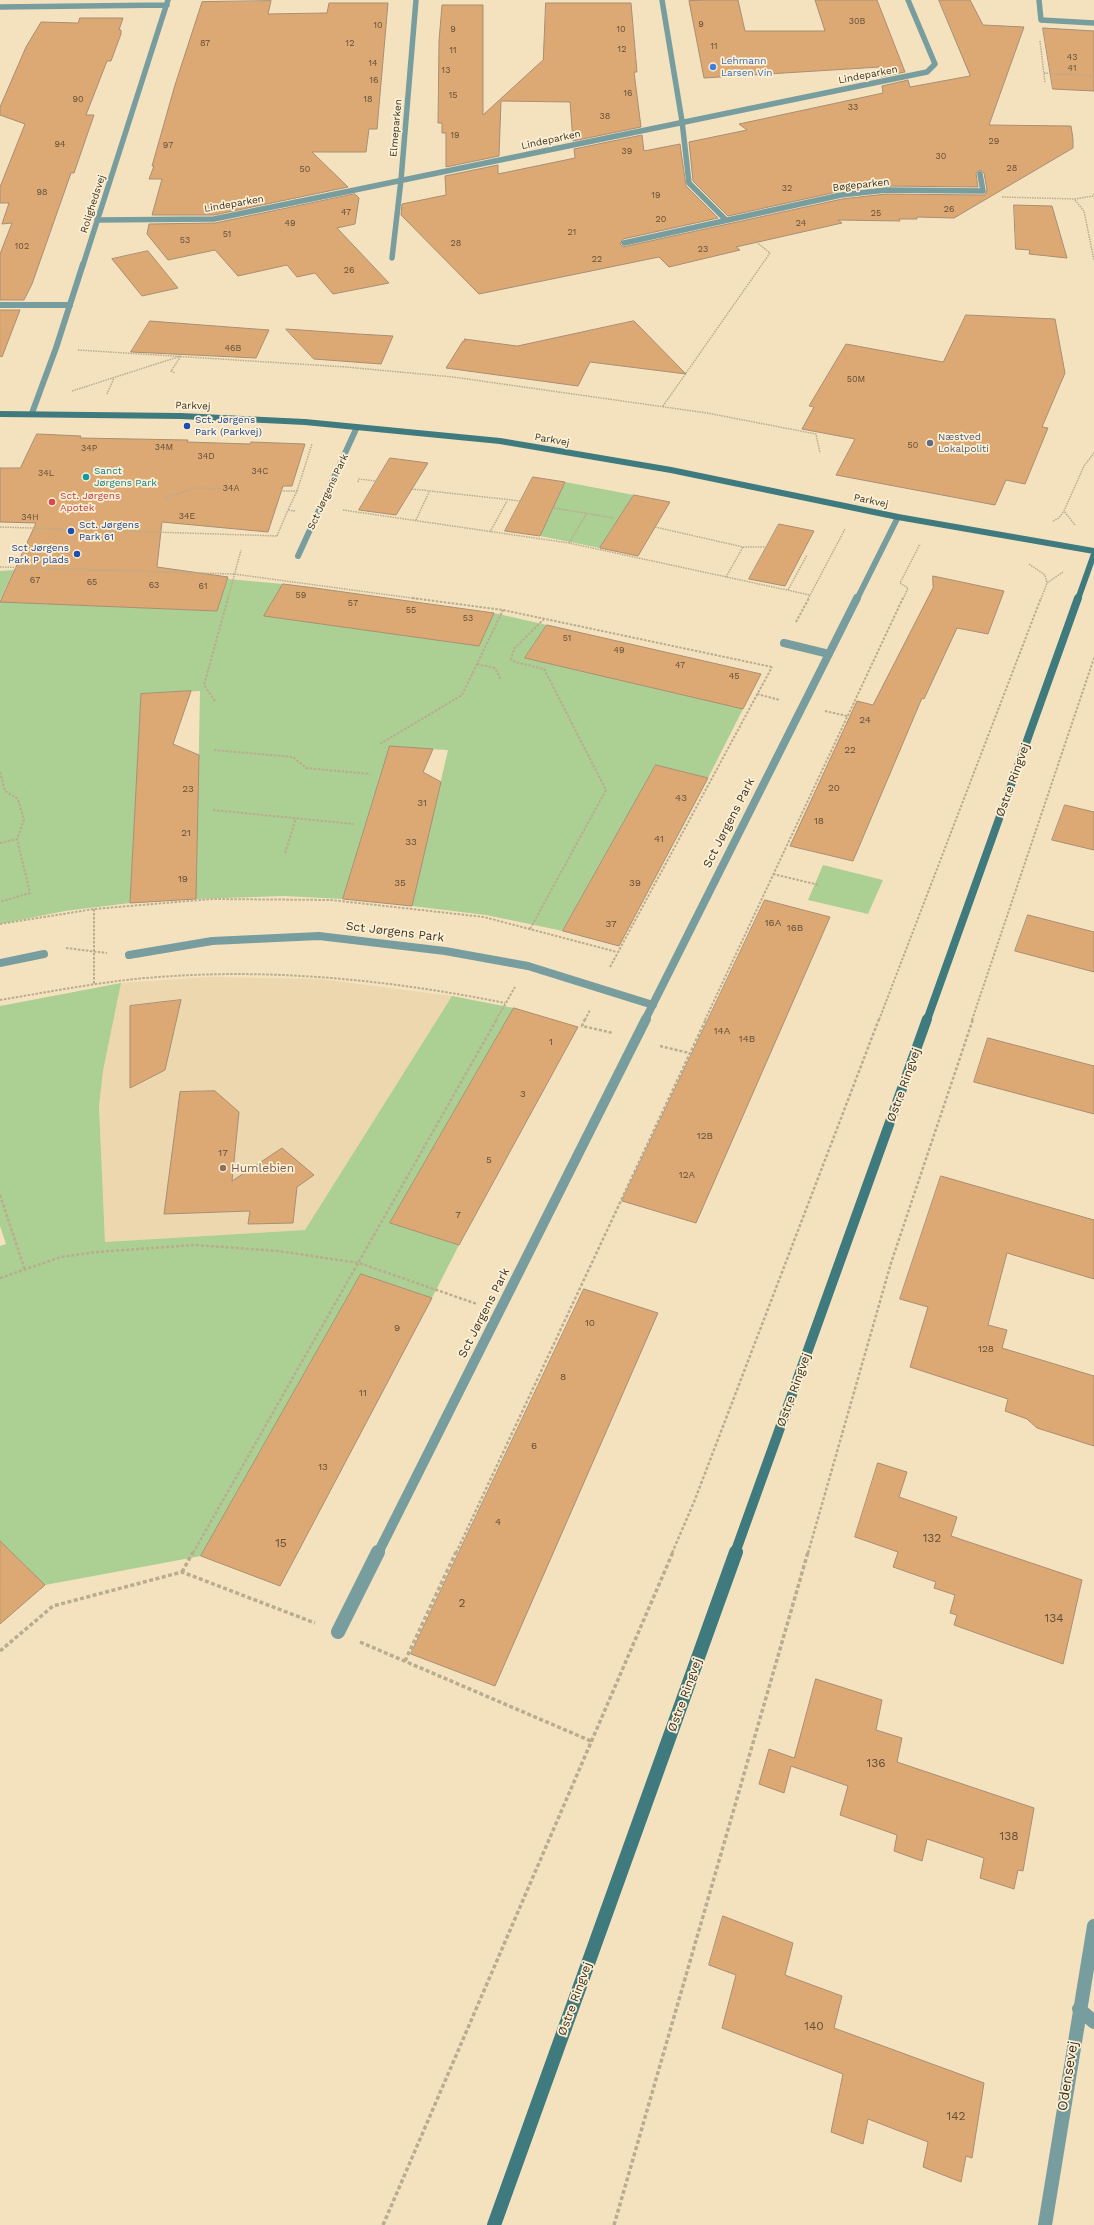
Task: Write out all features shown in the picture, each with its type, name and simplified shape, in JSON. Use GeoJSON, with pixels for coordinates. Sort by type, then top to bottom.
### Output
{"type":"FeatureCollection","features":[{"type":"Feature","properties":{"kind":"street","name":"Elmeparken"},"geometry":{"type":"LineString","coordinates":[[392,258],[401,180],[416,0]]}},
{"type":"Feature","properties":{"kind":"street"},"geometry":{"type":"LineString","coordinates":[[662,0],[682,121],[689,183],[726,220]]}},
{"type":"Feature","properties":{"kind":"street","name":"Lindeparken"},"geometry":{"type":"LineString","coordinates":[[97,220],[214,218],[682,121],[928,72],[935,64],[908,0]]}},
{"type":"Feature","properties":{"kind":"street"},"geometry":{"type":"LineString","coordinates":[[1039,0],[1041,20],[1094,23]]}},
{"type":"Feature","properties":{"kind":"street"},"geometry":{"type":"LineString","coordinates":[[0,7],[168,2]]}},
{"type":"Feature","properties":{"kind":"street","name":"Rolighedsvej"},"geometry":{"type":"LineString","coordinates":[[32,413],[56,348],[168,2]]}},
{"type":"Feature","properties":{"kind":"street"},"geometry":{"type":"LineString","coordinates":[[980,174],[983,191]]}},
{"type":"Feature","properties":{"kind":"street","name":"Bøgeparken"},"geometry":{"type":"LineString","coordinates":[[624,243],[841,194],[886,190],[983,191]]}},
{"type":"Feature","properties":{"kind":"street"},"geometry":{"type":"LineString","coordinates":[[0,305],[70,305]]}},
{"type":"Feature","properties":{"kind":"street","name":"Parkvej"},"geometry":{"type":"LineString","coordinates":[[0,414],[32,413],[181,416],[305,422],[500,441],[671,470],[898,516],[1094,553]]}},
{"type":"Feature","properties":{"kind":"street","name":"Sct Jørgens Park"},"geometry":{"type":"LineString","coordinates":[[298,556],[357,427]]}},
{"type":"Feature","properties":{"kind":"street","name":"Sct Jørgens Park"},"geometry":{"type":"LineString","coordinates":[[338,1632],[898,516]]}},
{"type":"Feature","properties":{"kind":"street","name":"Østre Ringvej"},"geometry":{"type":"LineString","coordinates":[[494,2225],[1094,553]]}},
{"type":"Feature","properties":{"kind":"street"},"geometry":{"type":"LineString","coordinates":[[784,643],[829,654]]}},
{"type":"Feature","properties":{"kind":"street","name":"Sct Jørgens Park"},"geometry":{"type":"LineString","coordinates":[[128,955],[212,941],[319,936],[445,951],[528,966],[653,1005]]}},
{"type":"Feature","properties":{"kind":"street"},"geometry":{"type":"LineString","coordinates":[[0,963],[44,954]]}},
{"type":"Feature","properties":{"kind":"street","name":"Odensevej"},"geometry":{"type":"LineString","coordinates":[[1045,2225],[1079,2009],[1094,1926]]}},
{"type":"Feature","properties":{"kind":"street"},"geometry":{"type":"LineString","coordinates":[[1079,2009],[1094,2022]]}},
{"type":"Feature","properties":{"kind":"path"},"geometry":{"type":"LineString","coordinates":[[1041,20],[1038,23],[1045,83]]}},
{"type":"Feature","properties":{"kind":"path"},"geometry":{"type":"LineString","coordinates":[[1044,73],[1094,76]]}},
{"type":"Feature","properties":{"kind":"path"},"geometry":{"type":"LineString","coordinates":[[983,191],[985,196],[1075,200],[1084,199],[1093,196],[1094,194]]}},
{"type":"Feature","properties":{"kind":"path"},"geometry":{"type":"LineString","coordinates":[[1075,200],[1084,211],[1094,260]]}},
{"type":"Feature","properties":{"kind":"path"},"geometry":{"type":"LineString","coordinates":[[663,406],[770,253],[726,220]]}},
{"type":"Feature","properties":{"kind":"path"},"geometry":{"type":"LineString","coordinates":[[56,348],[453,377],[663,406],[816,434],[820,453]]}},
{"type":"Feature","properties":{"kind":"path"},"geometry":{"type":"LineString","coordinates":[[175,373],[171,372],[181,356]]}},
{"type":"Feature","properties":{"kind":"path"},"geometry":{"type":"LineString","coordinates":[[39,393],[65,394],[181,356]]}},
{"type":"Feature","properties":{"kind":"path"},"geometry":{"type":"LineString","coordinates":[[297,491],[312,443]]}},
{"type":"Feature","properties":{"kind":"path"},"geometry":{"type":"LineString","coordinates":[[1048,522],[1058,518],[1064,511],[1084,466],[1094,453]]}},
{"type":"Feature","properties":{"kind":"path"},"geometry":{"type":"LineString","coordinates":[[164,498],[196,488],[227,489]]}},
{"type":"Feature","properties":{"kind":"path"},"geometry":{"type":"LineString","coordinates":[[412,489],[507,501],[521,501]]}},
{"type":"Feature","properties":{"kind":"path"},"geometry":{"type":"LineString","coordinates":[[416,520],[429,492]]}},
{"type":"Feature","properties":{"kind":"path"},"geometry":{"type":"LineString","coordinates":[[490,532],[507,501]]}},
{"type":"Feature","properties":{"kind":"path"},"geometry":{"type":"LineString","coordinates":[[554,508],[614,518]]}},
{"type":"Feature","properties":{"kind":"path"},"geometry":{"type":"LineString","coordinates":[[0,527],[277,536],[288,510]]}},
{"type":"Feature","properties":{"kind":"path"},"geometry":{"type":"LineString","coordinates":[[340,510],[569,543],[810,595]]}},
{"type":"Feature","properties":{"kind":"path"},"geometry":{"type":"LineString","coordinates":[[1064,511],[1077,528]]}},
{"type":"Feature","properties":{"kind":"path"},"geometry":{"type":"LineString","coordinates":[[569,543],[587,513]]}},
{"type":"Feature","properties":{"kind":"path"},"geometry":{"type":"LineString","coordinates":[[599,988],[847,526]]}},
{"type":"Feature","properties":{"kind":"path"},"geometry":{"type":"LineString","coordinates":[[655,527],[743,547],[767,546]]}},
{"type":"Feature","properties":{"kind":"path"},"geometry":{"type":"LineString","coordinates":[[405,1661],[908,588],[900,583],[922,541],[889,535]]}},
{"type":"Feature","properties":{"kind":"path"},"geometry":{"type":"LineString","coordinates":[[726,577],[743,547]]}},
{"type":"Feature","properties":{"kind":"path"},"geometry":{"type":"LineString","coordinates":[[215,701],[204,685],[240,550]]}},
{"type":"Feature","properties":{"kind":"path"},"geometry":{"type":"LineString","coordinates":[[788,590],[807,555]]}},
{"type":"Feature","properties":{"kind":"path"},"geometry":{"type":"LineString","coordinates":[[383,2225],[694,1502],[1047,582],[1045,575],[1039,569],[1028,563],[1035,562]]}},
{"type":"Feature","properties":{"kind":"path"},"geometry":{"type":"LineString","coordinates":[[0,567],[234,574],[503,610],[772,667]]}},
{"type":"Feature","properties":{"kind":"path"},"geometry":{"type":"LineString","coordinates":[[1047,582],[1067,570]]}},
{"type":"Feature","properties":{"kind":"path"},"geometry":{"type":"LineString","coordinates":[[380,744],[462,695],[503,610]]}},
{"type":"Feature","properties":{"kind":"path"},"geometry":{"type":"LineString","coordinates":[[530,929],[606,790],[544,670],[515,662],[511,659],[514,649],[544,618]]}},
{"type":"Feature","properties":{"kind":"path"},"geometry":{"type":"LineString","coordinates":[[614,2225],[891,1263],[1094,658]]}},
{"type":"Feature","properties":{"kind":"path"},"geometry":{"type":"LineString","coordinates":[[477,664],[495,668],[501,680]]}},
{"type":"Feature","properties":{"kind":"path"},"geometry":{"type":"LineString","coordinates":[[214,750],[293,757],[306,768],[370,774]]}},
{"type":"Feature","properties":{"kind":"path"},"geometry":{"type":"LineString","coordinates":[[0,772],[5,792],[18,799],[24,820],[17,839],[30,893],[0,902]]}},
{"type":"Feature","properties":{"kind":"path"},"geometry":{"type":"LineString","coordinates":[[213,810],[354,824]]}},
{"type":"Feature","properties":{"kind":"path"},"geometry":{"type":"LineString","coordinates":[[286,853],[296,818]]}},
{"type":"Feature","properties":{"kind":"path"},"geometry":{"type":"LineString","coordinates":[[0,843],[17,839]]}},
{"type":"Feature","properties":{"kind":"path"},"geometry":{"type":"LineString","coordinates":[[773,874],[819,885]]}},
{"type":"Feature","properties":{"kind":"path"},"geometry":{"type":"LineString","coordinates":[[94,909],[94,985]]}},
{"type":"Feature","properties":{"kind":"path"},"geometry":{"type":"LineString","coordinates":[[44,954],[56,946],[128,955]]}},
{"type":"Feature","properties":{"kind":"path"},"geometry":{"type":"LineString","coordinates":[[182,1572],[359,1263],[505,1003],[528,966]]}},
{"type":"Feature","properties":{"kind":"path"},"geometry":{"type":"LineString","coordinates":[[0,1000],[126,980],[231,974],[359,979],[461,994],[505,1003]]}},
{"type":"Feature","properties":{"kind":"path"},"geometry":{"type":"LineString","coordinates":[[0,1194],[25,1270]]}},
{"type":"Feature","properties":{"kind":"path"},"geometry":{"type":"LineString","coordinates":[[0,1278],[62,1257],[96,1252],[195,1245],[278,1251],[359,1263],[500,1311]]}},
{"type":"Feature","properties":{"kind":"path"},"geometry":{"type":"LineString","coordinates":[[0,1651],[53,1606],[182,1572],[338,1632],[591,1741]]}},
{"type":"Feature","properties":{"kind":"shaded area","name":"Humlebien"},"geometry":{"type":"Polygon","coordinates":[[[209,977],[320,979],[452,996],[305,1230],[105,1242],[99,1106],[103,1071],[121,983],[209,977]]]}},
{"type":"Feature","properties":{"kind":"green space"},"geometry":{"type":"Polygon","coordinates":[[[565,482],[634,495],[600,548],[540,536],[565,482]]]}},
{"type":"Feature","properties":{"kind":"green space"},"geometry":{"type":"Polygon","coordinates":[[[14,570],[0,600],[0,571],[14,570]]]}},
{"type":"Feature","properties":{"kind":"green space"},"geometry":{"type":"Polygon","coordinates":[[[228,579],[283,584],[265,616],[479,646],[494,613],[547,625],[525,658],[743,709],[708,778],[656,765],[563,931],[486,915],[412,906],[448,750],[390,747],[343,899],[284,896],[196,899],[200,691],[141,694],[130,903],[65,911],[0,924],[0,602],[217,611],[228,579]]]}},
{"type":"Feature","properties":{"kind":"green space"},"geometry":{"type":"Polygon","coordinates":[[[823,865],[883,880],[868,914],[808,900],[823,865]]]}},
{"type":"Feature","properties":{"kind":"green space"},"geometry":{"type":"Polygon","coordinates":[[[121,983],[103,1071],[99,1106],[105,1242],[305,1230],[452,996],[514,1008],[390,1223],[459,1245],[432,1298],[361,1274],[201,1556],[45,1585],[0,1541],[0,1246],[6,1244],[0,1226],[0,1006],[121,983]]]}},
{"type":"Feature","properties":{"kind":"building"},"geometry":{"type":"Polygon","coordinates":[[[738,0],[745,31],[825,31],[815,0],[877,0],[905,72],[881,77],[880,67],[704,78],[689,1],[738,0]]]}},
{"type":"Feature","properties":{"kind":"building"},"geometry":{"type":"Polygon","coordinates":[[[939,0],[970,0],[983,25],[1024,27],[989,125],[1071,126],[1073,139],[1073,148],[954,218],[917,217],[917,219],[899,219],[900,221],[838,220],[842,223],[736,247],[740,250],[669,267],[659,257],[479,294],[401,215],[402,204],[446,195],[445,176],[498,165],[498,174],[575,158],[574,149],[642,135],[644,151],[680,144],[686,186],[718,218],[623,239],[620,244],[623,247],[842,199],[886,194],[985,195],[987,190],[984,173],[980,170],[976,173],[978,187],[886,186],[841,191],[728,216],[693,181],[689,142],[747,130],[739,124],[883,93],[882,86],[908,80],[910,87],[970,76],[939,0]]]}},
{"type":"Feature","properties":{"kind":"building"},"geometry":{"type":"Polygon","coordinates":[[[271,1],[268,14],[327,13],[329,3],[388,3],[377,129],[369,129],[366,152],[312,152],[348,187],[214,215],[152,215],[162,179],[149,179],[154,166],[152,166],[175,85],[202,2],[271,1]]]}},
{"type":"Feature","properties":{"kind":"building"},"geometry":{"type":"Polygon","coordinates":[[[546,3],[631,3],[637,72],[634,72],[641,127],[573,141],[570,102],[501,101],[499,156],[446,167],[446,133],[442,133],[442,123],[438,123],[439,41],[442,5],[483,5],[483,115],[543,60],[546,3]]]}},
{"type":"Feature","properties":{"kind":"building"},"geometry":{"type":"Polygon","coordinates":[[[80,18],[123,18],[119,30],[121,30],[121,34],[111,61],[107,61],[86,115],[94,115],[74,173],[71,173],[32,284],[24,300],[0,300],[0,254],[12,223],[2,224],[9,203],[0,203],[0,187],[25,124],[0,115],[0,107],[26,47],[41,22],[78,23],[80,18]]]}},
{"type":"Feature","properties":{"kind":"building"},"geometry":{"type":"Polygon","coordinates":[[[1043,28],[1094,31],[1094,91],[1053,89],[1043,28]]]}},
{"type":"Feature","properties":{"kind":"building"},"geometry":{"type":"Polygon","coordinates":[[[355,194],[359,198],[355,224],[337,228],[389,283],[333,294],[315,273],[297,277],[287,265],[238,276],[215,250],[168,260],[147,234],[149,224],[215,223],[355,194]]]}},
{"type":"Feature","properties":{"kind":"building"},"geometry":{"type":"Polygon","coordinates":[[[1014,205],[1052,206],[1067,258],[1029,254],[1030,250],[1016,249],[1014,205]]]}},
{"type":"Feature","properties":{"kind":"building"},"geometry":{"type":"Polygon","coordinates":[[[148,251],[178,288],[142,296],[112,259],[148,251]]]}},
{"type":"Feature","properties":{"kind":"building"},"geometry":{"type":"Polygon","coordinates":[[[0,310],[20,310],[2,357],[0,356],[0,310]]]}},
{"type":"Feature","properties":{"kind":"building"},"geometry":{"type":"Polygon","coordinates":[[[966,315],[1055,319],[1065,373],[1042,427],[1048,428],[1025,484],[1006,480],[995,505],[836,475],[855,439],[802,429],[814,407],[809,406],[846,344],[943,362],[966,315]]]}},
{"type":"Feature","properties":{"kind":"building"},"geometry":{"type":"Polygon","coordinates":[[[150,321],[269,330],[256,358],[131,352],[150,321]]]}},
{"type":"Feature","properties":{"kind":"building"},"geometry":{"type":"Polygon","coordinates":[[[634,321],[686,374],[590,362],[578,386],[446,368],[463,341],[466,341],[464,339],[517,346],[634,321]]]}},
{"type":"Feature","properties":{"kind":"building"},"geometry":{"type":"Polygon","coordinates":[[[286,329],[393,336],[381,364],[314,359],[286,329]]]}},
{"type":"Feature","properties":{"kind":"building"},"geometry":{"type":"Polygon","coordinates":[[[37,434],[81,436],[80,438],[188,440],[187,442],[305,444],[292,486],[283,486],[268,532],[162,522],[157,567],[228,577],[217,611],[0,602],[36,523],[0,522],[0,468],[20,468],[37,434]]]}},
{"type":"Feature","properties":{"kind":"building"},"geometry":{"type":"Polygon","coordinates":[[[390,458],[428,463],[396,515],[359,510],[390,458]]]}},
{"type":"Feature","properties":{"kind":"building"},"geometry":{"type":"Polygon","coordinates":[[[533,477],[565,482],[540,536],[505,531],[533,477]]]}},
{"type":"Feature","properties":{"kind":"building"},"geometry":{"type":"Polygon","coordinates":[[[634,495],[670,502],[638,556],[600,548],[634,495]]]}},
{"type":"Feature","properties":{"kind":"building"},"geometry":{"type":"Polygon","coordinates":[[[779,524],[814,531],[785,586],[749,579],[779,524]]]}},
{"type":"Feature","properties":{"kind":"building"},"geometry":{"type":"Polygon","coordinates":[[[933,576],[1004,591],[988,634],[957,628],[924,699],[922,698],[853,861],[790,846],[857,701],[873,705],[933,588],[933,576]]]}},
{"type":"Feature","properties":{"kind":"building"},"geometry":{"type":"Polygon","coordinates":[[[283,584],[494,613],[479,646],[264,616],[283,584]]]}},
{"type":"Feature","properties":{"kind":"building"},"geometry":{"type":"Polygon","coordinates":[[[547,625],[761,674],[743,709],[525,658],[547,625]]]}},
{"type":"Feature","properties":{"kind":"building"},"geometry":{"type":"Polygon","coordinates":[[[191,691],[173,744],[199,755],[196,899],[130,903],[141,694],[191,691]]]}},
{"type":"Feature","properties":{"kind":"building"},"geometry":{"type":"Polygon","coordinates":[[[390,746],[433,749],[423,772],[441,782],[412,906],[343,899],[390,746]]]}},
{"type":"Feature","properties":{"kind":"building"},"geometry":{"type":"Polygon","coordinates":[[[656,765],[708,778],[619,946],[563,931],[656,765]]]}},
{"type":"Feature","properties":{"kind":"building"},"geometry":{"type":"Polygon","coordinates":[[[1065,805],[1094,812],[1094,850],[1052,840],[1065,805]]]}},
{"type":"Feature","properties":{"kind":"building"},"geometry":{"type":"Polygon","coordinates":[[[765,900],[830,917],[696,1223],[622,1201],[765,900]]]}},
{"type":"Feature","properties":{"kind":"building"},"geometry":{"type":"Polygon","coordinates":[[[1028,915],[1094,932],[1094,972],[1015,951],[1028,915]]]}},
{"type":"Feature","properties":{"kind":"building"},"geometry":{"type":"Polygon","coordinates":[[[181,1000],[165,1070],[130,1088],[130,1006],[181,1000]]]}},
{"type":"Feature","properties":{"kind":"building"},"geometry":{"type":"Polygon","coordinates":[[[514,1008],[578,1027],[459,1245],[390,1223],[514,1008]]]}},
{"type":"Feature","properties":{"kind":"building"},"geometry":{"type":"Polygon","coordinates":[[[988,1038],[1094,1066],[1094,1114],[974,1082],[988,1038]]]}},
{"type":"Feature","properties":{"kind":"building"},"geometry":{"type":"Polygon","coordinates":[[[215,1091],[239,1112],[232,1181],[282,1148],[314,1175],[297,1187],[293,1223],[248,1224],[250,1211],[164,1214],[180,1092],[215,1091]]]}},
{"type":"Feature","properties":{"kind":"building"},"geometry":{"type":"Polygon","coordinates":[[[941,1176],[1094,1220],[1094,1279],[1007,1253],[988,1325],[1007,1330],[1002,1348],[1094,1376],[1094,1446],[1037,1428],[1027,1419],[1005,1411],[1008,1399],[910,1367],[928,1307],[900,1299],[941,1176]]]}},
{"type":"Feature","properties":{"kind":"building"},"geometry":{"type":"Polygon","coordinates":[[[361,1274],[432,1298],[280,1586],[201,1556],[361,1274]]]}},
{"type":"Feature","properties":{"kind":"building"},"geometry":{"type":"Polygon","coordinates":[[[584,1289],[658,1313],[495,1686],[411,1654],[584,1289]]]}},
{"type":"Feature","properties":{"kind":"building"},"geometry":{"type":"Polygon","coordinates":[[[878,1463],[907,1472],[899,1497],[957,1517],[951,1536],[1082,1580],[1063,1664],[954,1625],[957,1615],[950,1613],[955,1595],[934,1588],[936,1582],[893,1567],[898,1552],[855,1537],[878,1463]]]}},
{"type":"Feature","properties":{"kind":"building"},"geometry":{"type":"Polygon","coordinates":[[[0,1541],[45,1585],[0,1624],[0,1541]]]}},
{"type":"Feature","properties":{"kind":"building"},"geometry":{"type":"Polygon","coordinates":[[[816,1679],[882,1700],[876,1730],[902,1738],[897,1762],[1034,1808],[1023,1871],[1018,1870],[1014,1889],[980,1878],[984,1858],[927,1839],[922,1861],[894,1851],[897,1835],[840,1815],[848,1786],[791,1766],[784,1793],[759,1784],[769,1749],[794,1758],[816,1679]]]}},
{"type":"Feature","properties":{"kind":"building"},"geometry":{"type":"Polygon","coordinates":[[[723,1916],[793,1943],[785,1975],[842,1996],[834,2028],[984,2083],[972,2158],[966,2156],[961,2182],[923,2167],[928,2142],[868,2119],[863,2144],[831,2132],[843,2074],[722,2028],[736,1975],[709,1965],[723,1916]]]}},
{"type":"Feature","properties":{"kind":"place","name":"Lehmann Larsen Vin"},"geometry":{"type":"Point","coordinates":[713,67]}},
{"type":"Feature","properties":{"kind":"place","name":"Sct. Jørgens Park (Parkvej)"},"geometry":{"type":"Point","coordinates":[187,426]}},
{"type":"Feature","properties":{"kind":"place","name":"Næstved Lokalpoliti"},"geometry":{"type":"Point","coordinates":[930,443]}},
{"type":"Feature","properties":{"kind":"place","name":"Sanct Jørgens Park"},"geometry":{"type":"Point","coordinates":[86,477]}},
{"type":"Feature","properties":{"kind":"place","name":"Sct. Jørgens Apotek"},"geometry":{"type":"Point","coordinates":[52,502]}},
{"type":"Feature","properties":{"kind":"place","name":"Sct. Jørgens Park 61"},"geometry":{"type":"Point","coordinates":[71,531]}},
{"type":"Feature","properties":{"kind":"place","name":"Sct Jørgens Park P plads"},"geometry":{"type":"Point","coordinates":[77,554]}},
{"type":"Feature","properties":{"kind":"place","name":"Humlebien"},"geometry":{"type":"Point","coordinates":[223,1168]}}]}
